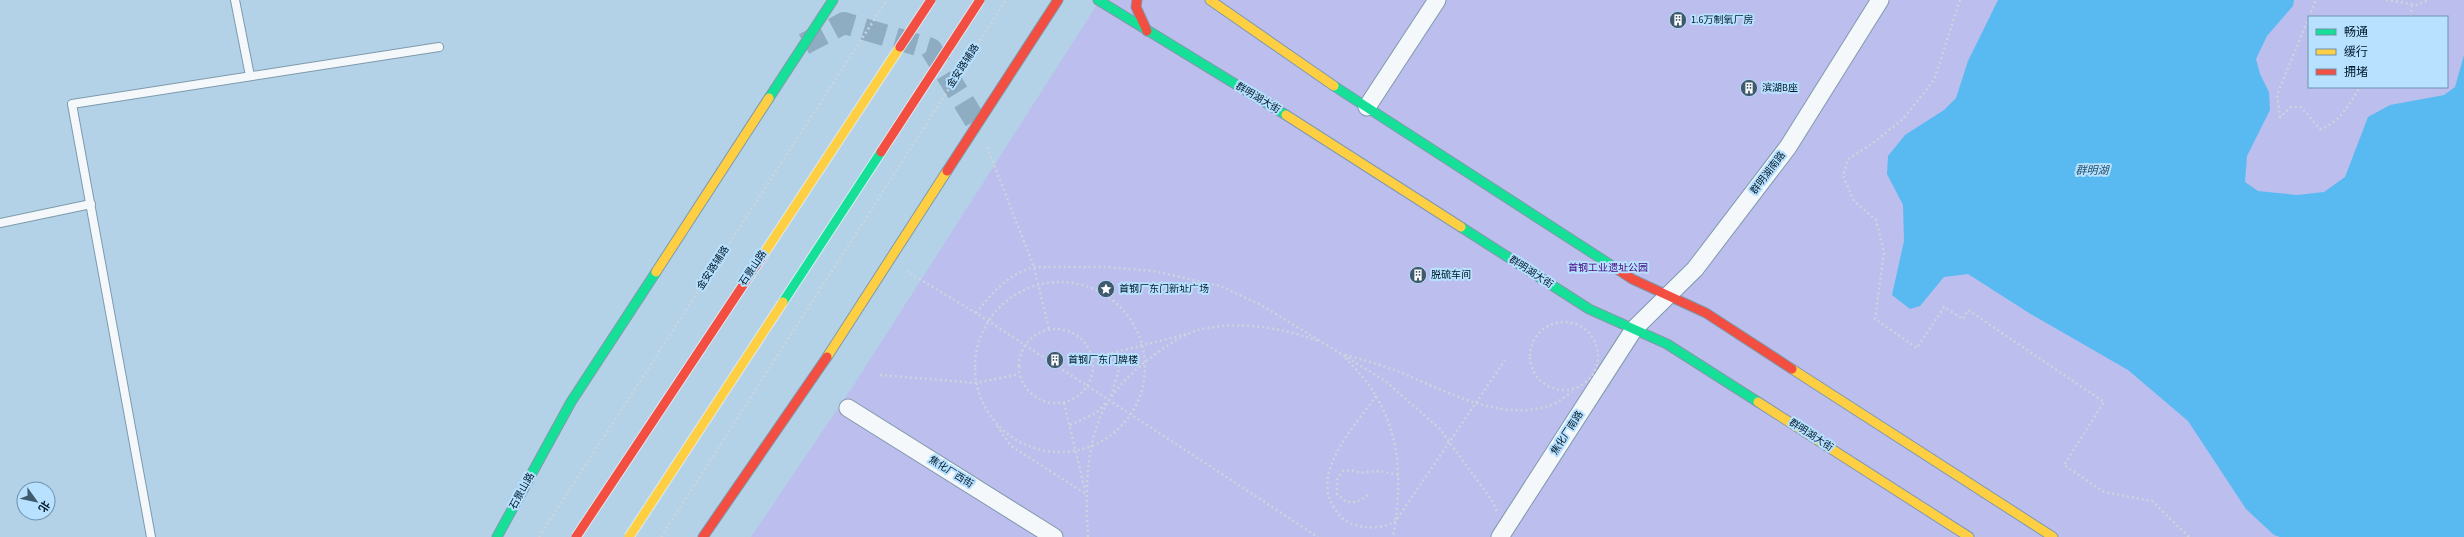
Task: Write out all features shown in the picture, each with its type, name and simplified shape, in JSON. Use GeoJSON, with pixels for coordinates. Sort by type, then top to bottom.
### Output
{"type":"FeatureCollection","features":[{"type":"Feature","properties":{"kind":"main road","name":"石景山路"},"geometry":{"type":"LineString","coordinates":[[497,537],[571,402],[833,0]]}},
{"type":"Feature","properties":{"kind":"main road","name":"石景山路"},"geometry":{"type":"LineString","coordinates":[[576,537],[931,0]]}},
{"type":"Feature","properties":{"kind":"main road"},"geometry":{"type":"LineString","coordinates":[[629,537],[980,0]]}},
{"type":"Feature","properties":{"kind":"main road"},"geometry":{"type":"LineString","coordinates":[[703,537],[812,380],[888,260],[978,125],[1058,0]]}},
{"type":"Feature","properties":{"kind":"main road","name":"群明湖大街"},"geometry":{"type":"LineString","coordinates":[[1098,0],[1299,123],[1589,309],[1667,344],[1757,400],[1969,537]]}},
{"type":"Feature","properties":{"kind":"main road"},"geometry":{"type":"LineString","coordinates":[[1137,0],[1136,7],[1147,30]]}},
{"type":"Feature","properties":{"kind":"main road"},"geometry":{"type":"LineString","coordinates":[[1210,0],[1367,107],[1632,279],[1706,313],[2053,537]]}},
{"type":"Feature","properties":{"kind":"street"},"geometry":{"type":"LineString","coordinates":[[1367,107],[1437,0]]}},
{"type":"Feature","properties":{"kind":"street","name":"群明湖南路"},"geometry":{"type":"LineString","coordinates":[[1634,328],[1669,296],[1695,269],[1788,147],[1880,0]]}},
{"type":"Feature","properties":{"kind":"street","name":"焦化厂南路"},"geometry":{"type":"LineString","coordinates":[[1502,534],[1634,328]]}},
{"type":"Feature","properties":{"kind":"street","name":"焦化厂西街"},"geometry":{"type":"LineString","coordinates":[[848,408],[1054,537]]}},
{"type":"Feature","properties":{"kind":"lane"},"geometry":{"type":"LineString","coordinates":[[235,0],[250,76]]}},
{"type":"Feature","properties":{"kind":"lane"},"geometry":{"type":"LineString","coordinates":[[151,537],[72,104],[438,47]]}},
{"type":"Feature","properties":{"kind":"lane"},"geometry":{"type":"LineString","coordinates":[[0,223],[90,204]]}},
{"type":"Feature","properties":{"kind":"path","name":"金安路辅路"},"geometry":{"type":"LineString","coordinates":[[538,537],[887,0]]}},
{"type":"Feature","properties":{"kind":"path","name":"金安路辅路"},"geometry":{"type":"LineString","coordinates":[[661,537],[1006,0]]}},
{"type":"Feature","properties":{"kind":"path"},"geometry":{"type":"LineString","coordinates":[[1960,0],[1934,80],[1903,119],[1873,143],[1848,158],[1846,164],[1843,176],[1851,195],[1854,201],[1876,220],[1884,253],[1875,319],[1918,348],[1944,307],[1963,319],[1968,310],[2104,402],[2064,465],[2104,492],[2152,501],[2189,537]]}},
{"type":"Feature","properties":{"kind":"path"},"geometry":{"type":"LineString","coordinates":[[2309,16],[2316,0]]}},
{"type":"Feature","properties":{"kind":"path"},"geometry":{"type":"LineString","coordinates":[[2386,0],[2412,5],[2417,5],[2428,0]]}},
{"type":"Feature","properties":{"kind":"path"},"geometry":{"type":"LineString","coordinates":[[2411,16],[2412,5]]}},
{"type":"Feature","properties":{"kind":"path"},"geometry":{"type":"LineString","coordinates":[[2308,19],[2277,95],[2280,117],[2291,107],[2301,106],[2320,129],[2331,126],[2344,112],[2359,88]]}},
{"type":"Feature","properties":{"kind":"path"},"geometry":{"type":"LineString","coordinates":[[978,125],[1034,267],[1049,330]]}},
{"type":"Feature","properties":{"kind":"path"},"geometry":{"type":"LineString","coordinates":[[888,260],[988,320],[1318,537]]}},
{"type":"Feature","properties":{"kind":"path"},"geometry":{"type":"LineString","coordinates":[[976,313],[998,287],[1023,270],[1034,267],[1104,266],[1154,271],[1220,286],[1261,305],[1384,380],[1440,429],[1493,502],[1502,534]]}},
{"type":"Feature","properties":{"kind":"path"},"geometry":{"type":"LineString","coordinates":[[995,423],[1015,440],[1040,450],[1068,452],[1090,446],[1117,431],[1132,414],[1144,385],[1145,362],[1137,327],[1119,304],[1094,288],[1065,281],[1038,283],[1009,298],[988,320],[977,346],[974,373],[981,400],[995,423],[1011,446],[1086,494]]}},
{"type":"Feature","properties":{"kind":"path"},"geometry":{"type":"LineString","coordinates":[[1340,353],[1380,364],[1444,392],[1492,407],[1525,410],[1554,404],[1586,383],[1598,364],[1598,353],[1595,341],[1588,332],[1579,325],[1568,322],[1556,323],[1546,328],[1532,345],[1530,356],[1537,377],[1555,389],[1565,390],[1586,383]]}},
{"type":"Feature","properties":{"kind":"path"},"geometry":{"type":"LineString","coordinates":[[1092,358],[1193,332],[1226,326],[1274,329],[1301,335],[1324,343]]}},
{"type":"Feature","properties":{"kind":"path"},"geometry":{"type":"LineString","coordinates":[[1049,330],[1066,330],[1077,335],[1086,343],[1092,358],[1092,377],[1088,386],[1076,398],[1064,403],[1051,403],[1039,400],[1029,392],[1020,374],[1020,356],[1025,344],[1033,337],[1049,330]]}},
{"type":"Feature","properties":{"kind":"path"},"geometry":{"type":"LineString","coordinates":[[1070,425],[1096,413],[1127,378],[1145,362],[1170,344],[1193,332]]}},
{"type":"Feature","properties":{"kind":"path"},"geometry":{"type":"LineString","coordinates":[[1088,537],[1086,494],[1090,446],[1098,421],[1116,384],[1119,352]]}},
{"type":"Feature","properties":{"kind":"path"},"geometry":{"type":"LineString","coordinates":[[1340,353],[1357,369],[1376,396],[1391,426],[1399,475],[1399,496],[1392,537]]}},
{"type":"Feature","properties":{"kind":"path"},"geometry":{"type":"LineString","coordinates":[[1376,396],[1330,464],[1326,479],[1327,494],[1341,518],[1353,525],[1382,528],[1395,522],[1505,360]]}},
{"type":"Feature","properties":{"kind":"path"},"geometry":{"type":"LineString","coordinates":[[880,375],[977,383],[1020,374]]}},
{"type":"Feature","properties":{"kind":"path"},"geometry":{"type":"LineString","coordinates":[[1064,403],[1077,450],[1086,494]]}},
{"type":"Feature","properties":{"kind":"path"},"geometry":{"type":"LineString","coordinates":[[1368,495],[1357,502],[1346,502],[1337,494],[1337,480],[1343,471],[1351,470],[1360,473],[1379,471],[1399,475]]}},
{"type":"Feature","properties":{"kind":"green space","name":"首钢工业遗址公园"},"geometry":{"type":"Polygon","coordinates":[[[1100,0],[2464,0],[2464,537],[751,537],[855,383],[1100,0]]]}},
{"type":"Feature","properties":{"kind":"water","name":"群明湖"},"geometry":{"type":"Polygon","coordinates":[[[1998,0],[2294,0],[2293,6],[2267,36],[2256,59],[2260,74],[2269,92],[2270,110],[2247,156],[2245,182],[2258,191],[2297,195],[2324,192],[2345,177],[2368,117],[2390,105],[2444,95],[2455,87],[2464,55],[2464,537],[2280,537],[2274,535],[2246,509],[2188,421],[2128,370],[2029,313],[1968,274],[1944,277],[1920,306],[1910,309],[1892,295],[1904,241],[1903,205],[1887,174],[1888,156],[1905,135],[1944,110],[1956,98],[1968,61],[1998,0]]]}},
{"type":"Feature","properties":{"kind":"tunnel"},"geometry":{"type":"LineString","coordinates":[[804,44],[844,23],[931,49],[978,125]]}},
{"type":"Feature","properties":{"kind":"traffic: fast"},"geometry":{"type":"LineString","coordinates":[[769,98],[833,0]]}},
{"type":"Feature","properties":{"kind":"traffic: fast"},"geometry":{"type":"LineString","coordinates":[[1098,0],[1286,115]]}},
{"type":"Feature","properties":{"kind":"traffic: fast"},"geometry":{"type":"LineString","coordinates":[[1334,86],[1617,269]]}},
{"type":"Feature","properties":{"kind":"traffic: fast"},"geometry":{"type":"LineString","coordinates":[[783,302],[881,152]]}},
{"type":"Feature","properties":{"kind":"traffic: fast"},"geometry":{"type":"LineString","coordinates":[[1461,227],[1589,309],[1667,344],[1758,402]]}},
{"type":"Feature","properties":{"kind":"traffic: fast"},"geometry":{"type":"LineString","coordinates":[[497,537],[571,402],[656,272]]}},
{"type":"Feature","properties":{"kind":"traffic: slow"},"geometry":{"type":"LineString","coordinates":[[1210,0],[1334,86]]}},
{"type":"Feature","properties":{"kind":"traffic: slow"},"geometry":{"type":"LineString","coordinates":[[763,255],[900,47]]}},
{"type":"Feature","properties":{"kind":"traffic: slow"},"geometry":{"type":"LineString","coordinates":[[656,272],[769,98]]}},
{"type":"Feature","properties":{"kind":"traffic: slow"},"geometry":{"type":"LineString","coordinates":[[1286,115],[1461,227]]}},
{"type":"Feature","properties":{"kind":"traffic: slow"},"geometry":{"type":"LineString","coordinates":[[827,357],[947,171]]}},
{"type":"Feature","properties":{"kind":"traffic: slow"},"geometry":{"type":"LineString","coordinates":[[629,537],[783,302]]}},
{"type":"Feature","properties":{"kind":"traffic: slow"},"geometry":{"type":"LineString","coordinates":[[1792,369],[2053,537]]}},
{"type":"Feature","properties":{"kind":"traffic: slow"},"geometry":{"type":"LineString","coordinates":[[1758,402],[1969,537]]}},
{"type":"Feature","properties":{"kind":"traffic: jam"},"geometry":{"type":"LineString","coordinates":[[900,47],[931,0]]}},
{"type":"Feature","properties":{"kind":"traffic: jam"},"geometry":{"type":"LineString","coordinates":[[881,152],[980,0]]}},
{"type":"Feature","properties":{"kind":"traffic: jam"},"geometry":{"type":"LineString","coordinates":[[947,171],[1058,0]]}},
{"type":"Feature","properties":{"kind":"traffic: jam"},"geometry":{"type":"LineString","coordinates":[[1137,0],[1136,7],[1147,31]]}},
{"type":"Feature","properties":{"kind":"traffic: jam"},"geometry":{"type":"LineString","coordinates":[[576,537],[763,255]]}},
{"type":"Feature","properties":{"kind":"traffic: jam"},"geometry":{"type":"LineString","coordinates":[[1617,269],[1632,279],[1706,313],[1792,369]]}},
{"type":"Feature","properties":{"kind":"traffic: jam"},"geometry":{"type":"LineString","coordinates":[[703,537],[827,357]]}},
{"type":"Feature","properties":{"kind":"place","name":"1.6万制氧厂房"},"geometry":{"type":"Point","coordinates":[1678,20]}},
{"type":"Feature","properties":{"kind":"place","name":"滨湖B座"},"geometry":{"type":"Point","coordinates":[1749,88]}},
{"type":"Feature","properties":{"kind":"place","name":"脱硫车间"},"geometry":{"type":"Point","coordinates":[1418,275]}},
{"type":"Feature","properties":{"kind":"place","name":"首钢厂东门新址广场"},"geometry":{"type":"Point","coordinates":[1106,289]}},
{"type":"Feature","properties":{"kind":"place","name":"首钢厂东门牌楼"},"geometry":{"type":"Point","coordinates":[1055,360]}}]}
